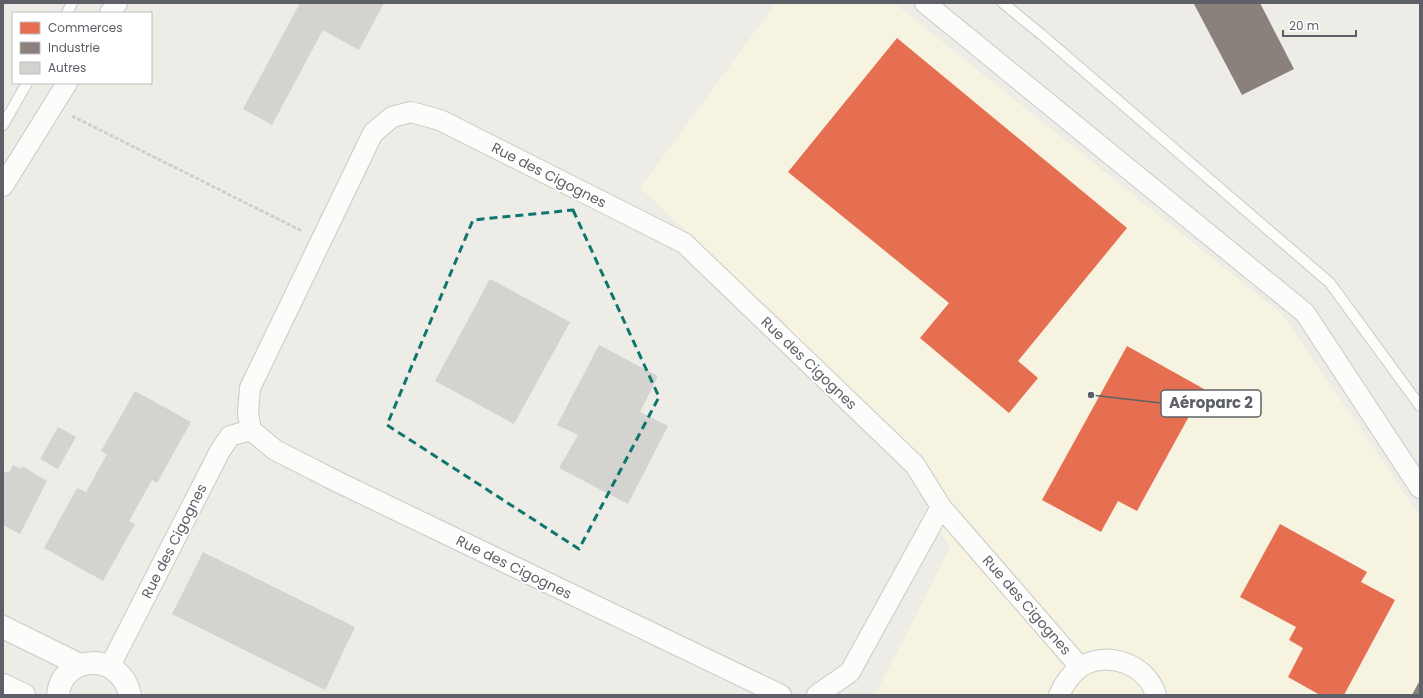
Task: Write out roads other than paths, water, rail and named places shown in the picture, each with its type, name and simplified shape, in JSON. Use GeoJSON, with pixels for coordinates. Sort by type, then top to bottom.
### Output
{"type":"FeatureCollection","features":[{"type":"Feature","properties":{"kind":"main road"},"geometry":{"type":"LineString","coordinates":[[3,627],[80,665]]}},
{"type":"Feature","properties":{"kind":"main road"},"geometry":{"type":"LineString","coordinates":[[58,695],[58,690],[63,679],[71,671],[80,665],[100,663],[110,666],[118,671],[124,678],[130,695]]}},
{"type":"Feature","properties":{"kind":"main road"},"geometry":{"type":"LineString","coordinates":[[3,685],[24,695]]}},
{"type":"Feature","properties":{"kind":"street"},"geometry":{"type":"LineString","coordinates":[[111,12],[117,3]]}},
{"type":"Feature","properties":{"kind":"street"},"geometry":{"type":"LineString","coordinates":[[925,3],[1305,313],[1420,488]]}},
{"type":"Feature","properties":{"kind":"street"},"geometry":{"type":"LineString","coordinates":[[3,186],[66,84]]}},
{"type":"Feature","properties":{"kind":"street","name":"Rue des Cigognes"},"geometry":{"type":"LineString","coordinates":[[781,695],[340,483],[276,450],[251,430],[248,413],[250,388],[373,133],[392,117],[412,112],[440,120],[684,243],[916,465],[941,507],[1080,667]]}},
{"type":"Feature","properties":{"kind":"street","name":"Rue des Cigognes"},"geometry":{"type":"LineString","coordinates":[[110,666],[220,451],[230,436],[251,430]]}},
{"type":"Feature","properties":{"kind":"street"},"geometry":{"type":"LineString","coordinates":[[817,695],[850,672],[941,507]]}},
{"type":"Feature","properties":{"kind":"street"},"geometry":{"type":"LineString","coordinates":[[1059,695],[1067,679],[1080,667],[1102,660],[1114,660],[1131,665],[1145,675],[1155,690],[1156,695]]}},
{"type":"Feature","properties":{"kind":"lane"},"geometry":{"type":"LineString","coordinates":[[68,12],[72,3]]}},
{"type":"Feature","properties":{"kind":"lane"},"geometry":{"type":"LineString","coordinates":[[1003,3],[1330,283],[1420,406]]}},
{"type":"Feature","properties":{"kind":"lane"},"geometry":{"type":"LineString","coordinates":[[3,126],[26,84]]}},
{"type":"Feature","properties":{"kind":"place","name":"Aéroparc 2"},"geometry":{"type":"Point","coordinates":[1091,395]}}]}
